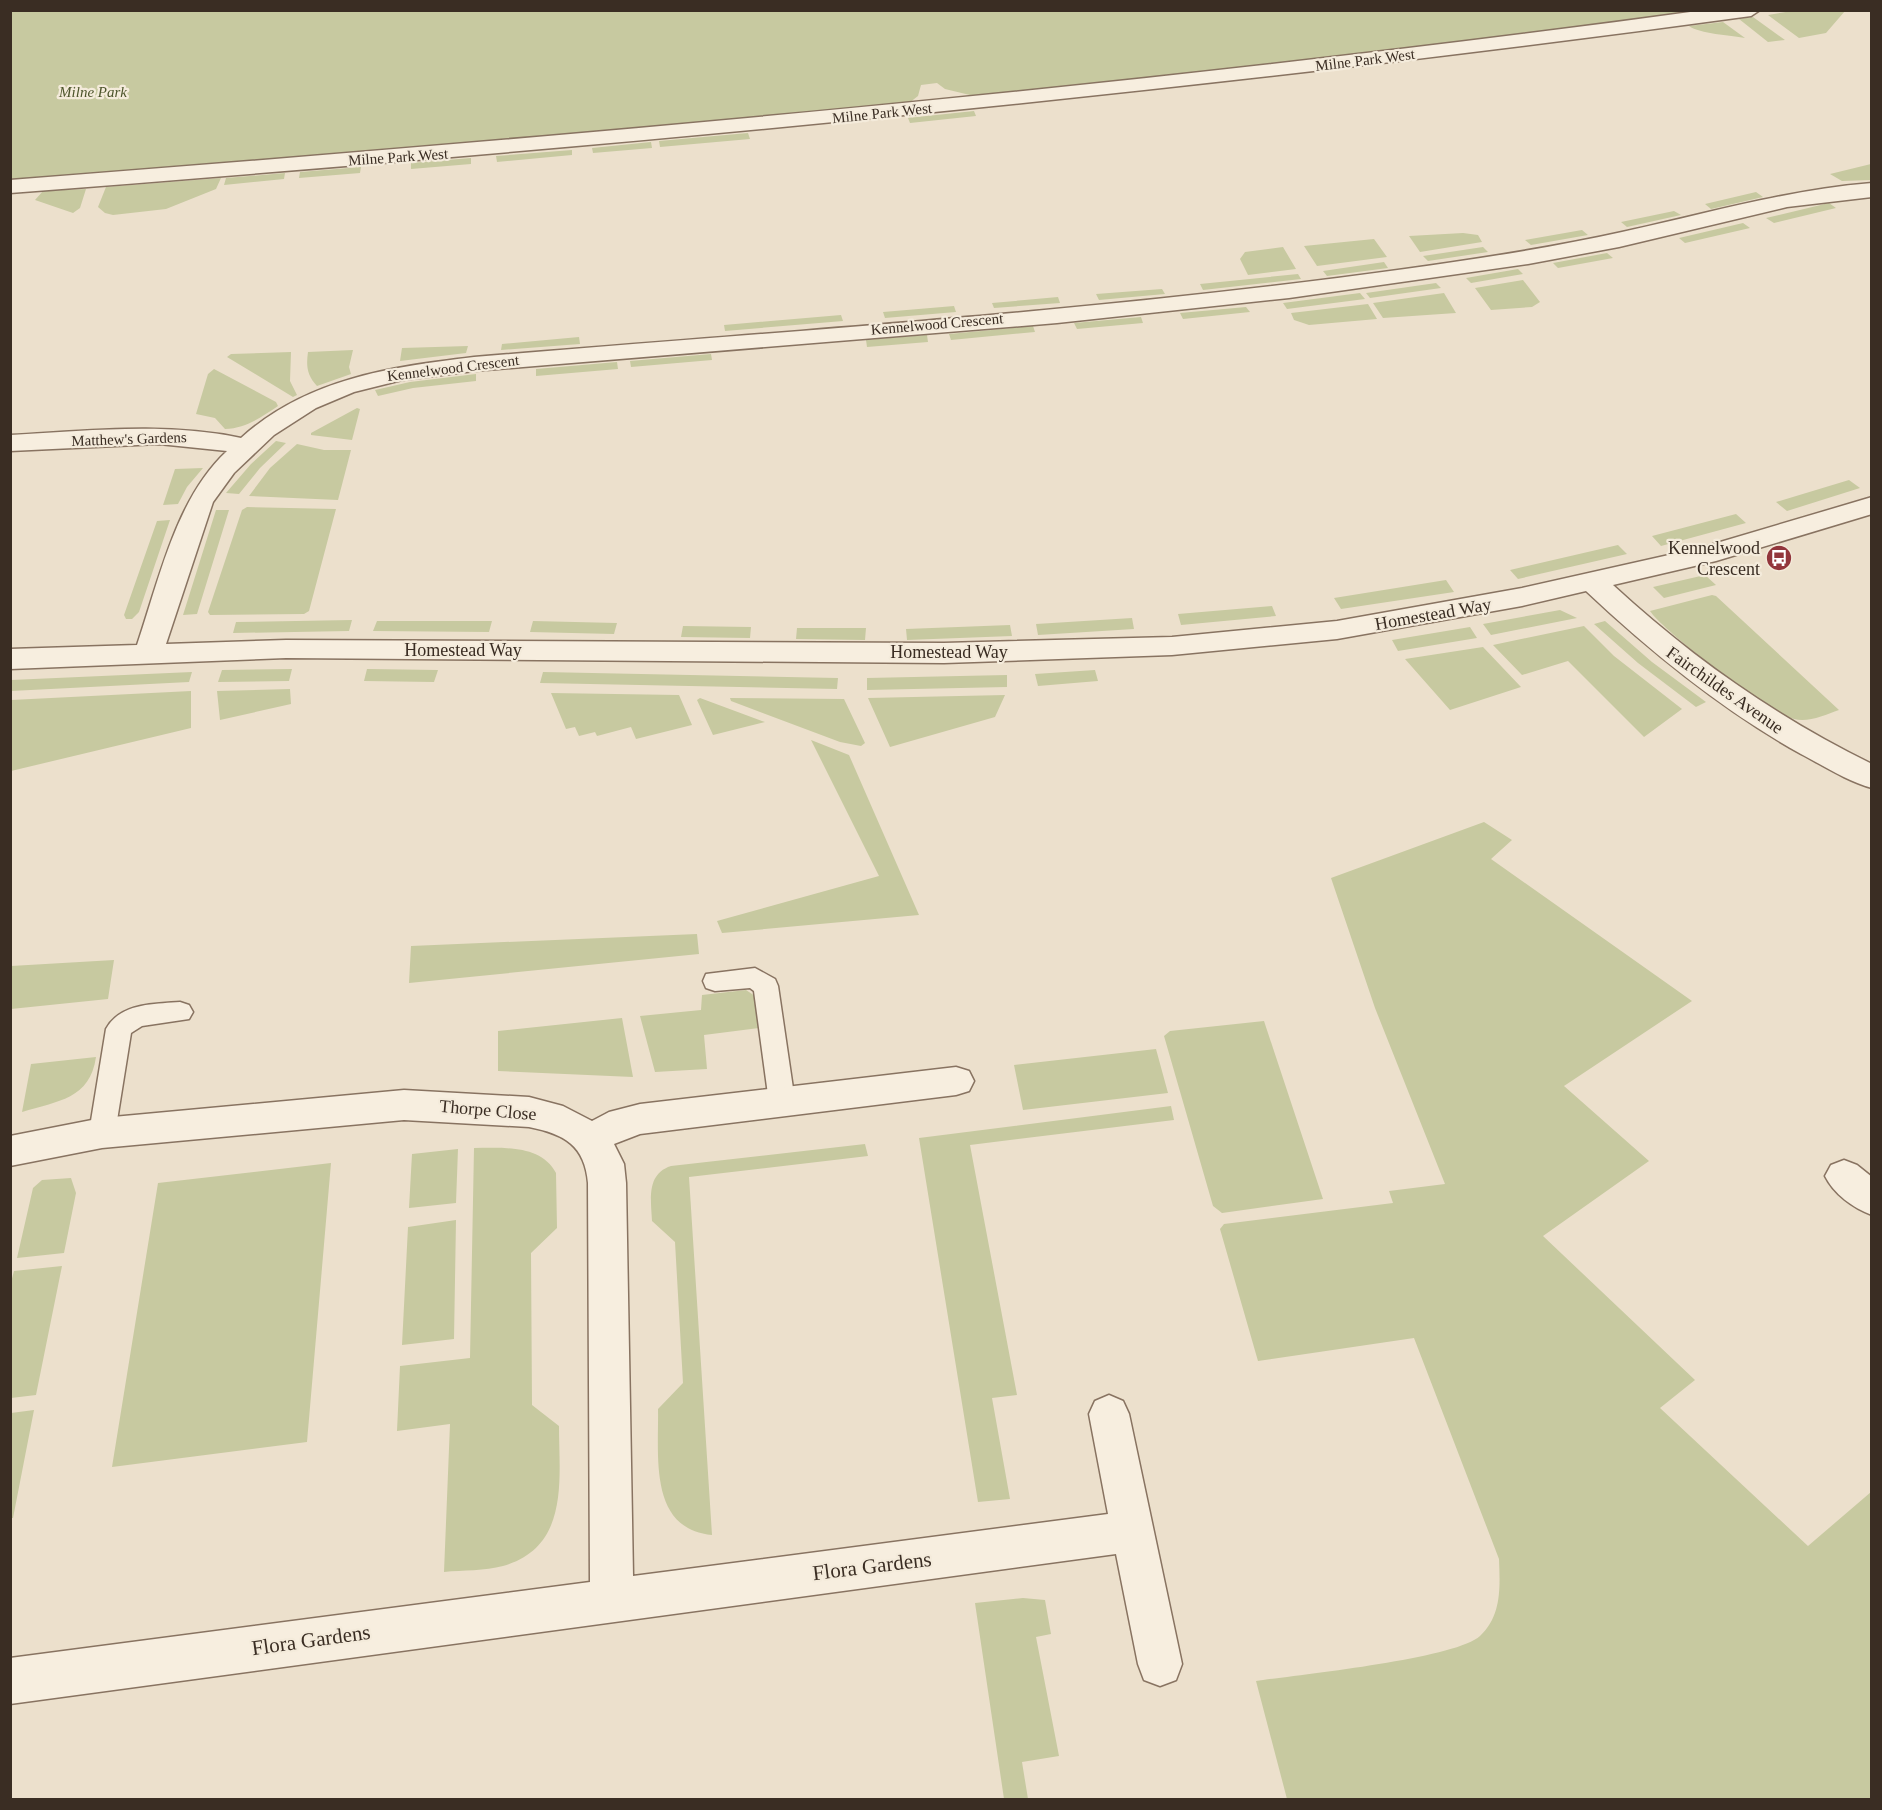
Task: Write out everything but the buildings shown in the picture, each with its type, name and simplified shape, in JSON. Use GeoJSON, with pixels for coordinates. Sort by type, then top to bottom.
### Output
{"type":"FeatureCollection","features":[{"type":"Feature","properties":{"kind":"street","name":"Milne Park West"},"geometry":{"type":"LineString","coordinates":[[10,187],[509,149],[766,125],[1260,73],[1751,10]]}},
{"type":"Feature","properties":{"kind":"street","name":"Kennelwood Crescent"},"geometry":{"type":"LineString","coordinates":[[148,654],[200,502],[225,467],[279,419],[318,398],[353,385],[402,373],[501,361],[1166,304],[1289,291],[1488,264],[1630,237],[1796,199],[1872,190]]}},
{"type":"Feature","properties":{"kind":"street","name":"Matthew's Gardens"},"geometry":{"type":"LineString","coordinates":[[10,443],[182,436],[217,439],[246,447]]}},
{"type":"Feature","properties":{"kind":"street","name":"Homestead Way"},"geometry":{"type":"LineString","coordinates":[[10,659],[286,650],[944,653],[1138,648],[1347,628],[1459,610],[1706,555],[1872,505]]}},
{"type":"Feature","properties":{"kind":"street","name":"Fairchildes Avenue"},"geometry":{"type":"LineString","coordinates":[[1593,581],[1672,655],[1713,686],[1797,739],[1872,777]]}},
{"type":"Feature","properties":{"kind":"street"},"geometry":{"type":"LineString","coordinates":[[612,1600],[607,1183],[605,1164],[592,1138],[622,1123],[640,1119],[956,1081]]}},
{"type":"Feature","properties":{"kind":"street","name":"Thorpe Close"},"geometry":{"type":"LineString","coordinates":[[10,1151],[51,1141],[102,1133],[372,1107],[420,1105],[550,1116],[592,1138]]}},
{"type":"Feature","properties":{"kind":"street"},"geometry":{"type":"LineString","coordinates":[[1109,1414],[1160,1664]]}},
{"type":"Feature","properties":{"kind":"street","name":"Flora Gardens"},"geometry":{"type":"LineString","coordinates":[[10,1681],[1133,1531]]}},
{"type":"Feature","properties":{"kind":"lane"},"geometry":{"type":"LineString","coordinates":[[716,981],[755,978],[766,986],[782,1102]]}},
{"type":"Feature","properties":{"kind":"lane"},"geometry":{"type":"LineString","coordinates":[[102,1133],[119,1029],[125,1021],[134,1017],[180,1012]]}},
{"type":"Feature","properties":{"kind":"green space"},"geometry":{"type":"Polygon","coordinates":[[[1798,10],[1845,11],[1826,33],[1799,38],[1768,15],[1798,10]]]}},
{"type":"Feature","properties":{"kind":"green space","name":"Milne Park"},"geometry":{"type":"Polygon","coordinates":[[[11,11],[1708,11],[1213,71],[974,96],[945,89],[937,83],[921,85],[918,96],[909,103],[609,133],[11,180],[11,11]]]}},
{"type":"Feature","properties":{"kind":"green space"},"geometry":{"type":"Polygon","coordinates":[[[1753,17],[1785,40],[1768,42],[1739,19],[1753,17]]]}},
{"type":"Feature","properties":{"kind":"green space"},"geometry":{"type":"Polygon","coordinates":[[[1723,22],[1745,38],[1708,33],[1689,26],[1723,22]]]}},
{"type":"Feature","properties":{"kind":"green space"},"geometry":{"type":"Polygon","coordinates":[[[974,111],[976,116],[910,123],[908,118],[974,111]]]}},
{"type":"Feature","properties":{"kind":"green space"},"geometry":{"type":"Polygon","coordinates":[[[748,133],[750,139],[660,147],[659,141],[748,133]]]}},
{"type":"Feature","properties":{"kind":"green space"},"geometry":{"type":"Polygon","coordinates":[[[651,142],[652,148],[593,153],[592,148],[651,142]]]}},
{"type":"Feature","properties":{"kind":"green space"},"geometry":{"type":"Polygon","coordinates":[[[572,150],[572,155],[497,162],[496,156],[572,150]]]}},
{"type":"Feature","properties":{"kind":"green space"},"geometry":{"type":"Polygon","coordinates":[[[471,158],[471,164],[411,169],[411,163],[471,158]]]}},
{"type":"Feature","properties":{"kind":"green space"},"geometry":{"type":"Polygon","coordinates":[[[1871,164],[1871,180],[1842,181],[1830,174],[1871,164]]]}},
{"type":"Feature","properties":{"kind":"green space"},"geometry":{"type":"Polygon","coordinates":[[[361,167],[360,173],[299,178],[300,172],[361,167]]]}},
{"type":"Feature","properties":{"kind":"green space"},"geometry":{"type":"Polygon","coordinates":[[[285,173],[284,179],[224,185],[226,178],[285,173]]]}},
{"type":"Feature","properties":{"kind":"green space"},"geometry":{"type":"Polygon","coordinates":[[[221,178],[216,189],[166,209],[113,215],[105,213],[98,207],[106,187],[221,178]]]}},
{"type":"Feature","properties":{"kind":"green space"},"geometry":{"type":"Polygon","coordinates":[[[86,189],[80,208],[73,213],[35,200],[43,191],[86,189]]]}},
{"type":"Feature","properties":{"kind":"green space"},"geometry":{"type":"Polygon","coordinates":[[[1756,192],[1763,197],[1711,209],[1705,204],[1756,192]]]}},
{"type":"Feature","properties":{"kind":"green space"},"geometry":{"type":"Polygon","coordinates":[[[1829,203],[1836,208],[1774,223],[1766,218],[1829,203]]]}},
{"type":"Feature","properties":{"kind":"green space"},"geometry":{"type":"Polygon","coordinates":[[[1674,211],[1681,215],[1627,227],[1621,222],[1674,211]]]}},
{"type":"Feature","properties":{"kind":"green space"},"geometry":{"type":"Polygon","coordinates":[[[1743,223],[1750,228],[1685,243],[1679,238],[1743,223]]]}},
{"type":"Feature","properties":{"kind":"green space"},"geometry":{"type":"Polygon","coordinates":[[[1582,230],[1588,235],[1531,245],[1525,240],[1582,230]]]}},
{"type":"Feature","properties":{"kind":"green space"},"geometry":{"type":"Polygon","coordinates":[[[1463,233],[1478,235],[1482,242],[1420,252],[1409,236],[1463,233]]]}},
{"type":"Feature","properties":{"kind":"green space"},"geometry":{"type":"Polygon","coordinates":[[[1374,239],[1387,257],[1317,266],[1304,246],[1374,239]]]}},
{"type":"Feature","properties":{"kind":"green space"},"geometry":{"type":"Polygon","coordinates":[[[1283,247],[1296,269],[1248,275],[1240,259],[1245,252],[1283,247]]]}},
{"type":"Feature","properties":{"kind":"green space"},"geometry":{"type":"Polygon","coordinates":[[[1483,247],[1488,252],[1428,261],[1423,256],[1483,247]]]}},
{"type":"Feature","properties":{"kind":"green space"},"geometry":{"type":"Polygon","coordinates":[[[1607,253],[1613,258],[1558,268],[1553,263],[1607,253]]]}},
{"type":"Feature","properties":{"kind":"green space"},"geometry":{"type":"Polygon","coordinates":[[[1384,262],[1388,268],[1327,276],[1323,271],[1384,262]]]}},
{"type":"Feature","properties":{"kind":"green space"},"geometry":{"type":"Polygon","coordinates":[[[1518,269],[1523,274],[1471,283],[1466,278],[1518,269]]]}},
{"type":"Feature","properties":{"kind":"green space"},"geometry":{"type":"Polygon","coordinates":[[[1298,274],[1301,279],[1203,290],[1200,284],[1298,274]]]}},
{"type":"Feature","properties":{"kind":"green space"},"geometry":{"type":"Polygon","coordinates":[[[1523,280],[1540,302],[1532,307],[1491,310],[1475,288],[1523,280]]]}},
{"type":"Feature","properties":{"kind":"green space"},"geometry":{"type":"Polygon","coordinates":[[[1436,283],[1441,288],[1370,298],[1366,293],[1436,283]]]}},
{"type":"Feature","properties":{"kind":"green space"},"geometry":{"type":"Polygon","coordinates":[[[1162,289],[1165,294],[1099,300],[1096,294],[1162,289]]]}},
{"type":"Feature","properties":{"kind":"green space"},"geometry":{"type":"Polygon","coordinates":[[[1360,293],[1365,299],[1287,309],[1283,303],[1360,293]]]}},
{"type":"Feature","properties":{"kind":"green space"},"geometry":{"type":"Polygon","coordinates":[[[1444,293],[1456,313],[1383,318],[1373,303],[1444,293]]]}},
{"type":"Feature","properties":{"kind":"green space"},"geometry":{"type":"Polygon","coordinates":[[[1058,297],[1060,303],[994,308],[992,303],[1058,297]]]}},
{"type":"Feature","properties":{"kind":"green space"},"geometry":{"type":"Polygon","coordinates":[[[1368,304],[1377,319],[1309,325],[1294,320],[1291,313],[1368,304]]]}},
{"type":"Feature","properties":{"kind":"green space"},"geometry":{"type":"Polygon","coordinates":[[[954,306],[956,312],[885,318],[883,312],[954,306]]]}},
{"type":"Feature","properties":{"kind":"green space"},"geometry":{"type":"Polygon","coordinates":[[[1246,307],[1250,312],[1183,319],[1180,313],[1246,307]]]}},
{"type":"Feature","properties":{"kind":"green space"},"geometry":{"type":"Polygon","coordinates":[[[841,315],[843,321],[725,331],[724,325],[841,315]]]}},
{"type":"Feature","properties":{"kind":"green space"},"geometry":{"type":"Polygon","coordinates":[[[1141,317],[1143,323],[1077,329],[1074,323],[1141,317]]]}},
{"type":"Feature","properties":{"kind":"green space"},"geometry":{"type":"Polygon","coordinates":[[[1033,326],[1035,332],[951,340],[949,334],[1033,326]]]}},
{"type":"Feature","properties":{"kind":"green space"},"geometry":{"type":"Polygon","coordinates":[[[927,335],[928,342],[867,347],[866,340],[927,335]]]}},
{"type":"Feature","properties":{"kind":"green space"},"geometry":{"type":"Polygon","coordinates":[[[579,337],[580,344],[501,350],[502,344],[579,337]]]}},
{"type":"Feature","properties":{"kind":"green space"},"geometry":{"type":"Polygon","coordinates":[[[468,346],[466,353],[400,361],[402,348],[468,346]]]}},
{"type":"Feature","properties":{"kind":"green space"},"geometry":{"type":"Polygon","coordinates":[[[353,350],[349,367],[351,374],[317,386],[308,370],[308,352],[353,350]]]}},
{"type":"Feature","properties":{"kind":"green space"},"geometry":{"type":"Polygon","coordinates":[[[291,352],[290,381],[297,395],[293,397],[227,357],[231,354],[291,352]]]}},
{"type":"Feature","properties":{"kind":"green space"},"geometry":{"type":"Polygon","coordinates":[[[711,354],[712,360],[631,367],[630,361],[711,354]]]}},
{"type":"Feature","properties":{"kind":"green space"},"geometry":{"type":"Polygon","coordinates":[[[617,362],[618,369],[536,376],[536,369],[617,362]]]}},
{"type":"Feature","properties":{"kind":"green space"},"geometry":{"type":"Polygon","coordinates":[[[214,369],[276,402],[278,406],[246,424],[225,429],[215,418],[196,414],[208,374],[214,369]]]}},
{"type":"Feature","properties":{"kind":"green space"},"geometry":{"type":"Polygon","coordinates":[[[476,374],[476,381],[413,388],[378,396],[375,390],[410,382],[476,374]]]}},
{"type":"Feature","properties":{"kind":"green space"},"geometry":{"type":"Polygon","coordinates":[[[357,408],[360,409],[352,440],[311,435],[311,433],[357,408]]]}},
{"type":"Feature","properties":{"kind":"green space"},"geometry":{"type":"Polygon","coordinates":[[[276,441],[286,443],[260,468],[239,494],[226,493],[251,464],[276,441]]]}},
{"type":"Feature","properties":{"kind":"green space"},"geometry":{"type":"Polygon","coordinates":[[[297,444],[324,450],[351,450],[338,500],[249,496],[270,468],[297,444]]]}},
{"type":"Feature","properties":{"kind":"green space"},"geometry":{"type":"Polygon","coordinates":[[[203,468],[187,487],[178,504],[163,505],[175,469],[203,468]]]}},
{"type":"Feature","properties":{"kind":"green space"},"geometry":{"type":"Polygon","coordinates":[[[1849,480],[1860,488],[1787,511],[1776,502],[1849,480]]]}},
{"type":"Feature","properties":{"kind":"green space"},"geometry":{"type":"Polygon","coordinates":[[[247,507],[336,509],[309,611],[304,614],[210,615],[208,612],[242,510],[247,507]]]}},
{"type":"Feature","properties":{"kind":"green space"},"geometry":{"type":"Polygon","coordinates":[[[216,510],[229,510],[197,614],[183,615],[216,510]]]}},
{"type":"Feature","properties":{"kind":"green space"},"geometry":{"type":"Polygon","coordinates":[[[1736,514],[1746,523],[1661,546],[1652,536],[1736,514]]]}},
{"type":"Feature","properties":{"kind":"green space"},"geometry":{"type":"Polygon","coordinates":[[[170,520],[139,612],[132,619],[126,619],[124,615],[157,521],[170,520]]]}},
{"type":"Feature","properties":{"kind":"green space"},"geometry":{"type":"Polygon","coordinates":[[[1618,545],[1627,554],[1518,579],[1510,570],[1618,545]]]}},
{"type":"Feature","properties":{"kind":"green space"},"geometry":{"type":"Polygon","coordinates":[[[1705,575],[1716,585],[1664,598],[1653,587],[1705,575]]]}},
{"type":"Feature","properties":{"kind":"green space"},"geometry":{"type":"Polygon","coordinates":[[[1446,580],[1454,592],[1341,609],[1334,598],[1446,580]]]}},
{"type":"Feature","properties":{"kind":"green space"},"geometry":{"type":"Polygon","coordinates":[[[1712,595],[1716,596],[1839,710],[1805,720],[1794,719],[1781,713],[1763,703],[1695,653],[1650,611],[1712,595]]]}},
{"type":"Feature","properties":{"kind":"green space"},"geometry":{"type":"Polygon","coordinates":[[[1272,606],[1276,616],[1181,625],[1178,614],[1272,606]]]}},
{"type":"Feature","properties":{"kind":"green space"},"geometry":{"type":"Polygon","coordinates":[[[1560,610],[1577,618],[1491,635],[1483,624],[1560,610]]]}},
{"type":"Feature","properties":{"kind":"green space"},"geometry":{"type":"Polygon","coordinates":[[[1132,618],[1134,629],[1038,635],[1036,624],[1132,618]]]}},
{"type":"Feature","properties":{"kind":"green space"},"geometry":{"type":"Polygon","coordinates":[[[352,620],[349,631],[233,633],[236,622],[352,620]]]}},
{"type":"Feature","properties":{"kind":"green space"},"geometry":{"type":"Polygon","coordinates":[[[377,621],[492,621],[489,632],[373,631],[377,621]]]}},
{"type":"Feature","properties":{"kind":"green space"},"geometry":{"type":"Polygon","coordinates":[[[533,621],[617,623],[614,634],[530,632],[533,621]]]}},
{"type":"Feature","properties":{"kind":"green space"},"geometry":{"type":"Polygon","coordinates":[[[1605,621],[1652,662],[1706,702],[1696,707],[1638,663],[1594,624],[1605,621]]]}},
{"type":"Feature","properties":{"kind":"green space"},"geometry":{"type":"Polygon","coordinates":[[[1010,625],[1012,636],[907,640],[906,629],[1010,625]]]}},
{"type":"Feature","properties":{"kind":"green space"},"geometry":{"type":"Polygon","coordinates":[[[683,626],[751,627],[750,638],[681,637],[683,626]]]}},
{"type":"Feature","properties":{"kind":"green space"},"geometry":{"type":"Polygon","coordinates":[[[1584,626],[1614,656],[1682,709],[1644,737],[1568,661],[1522,675],[1493,645],[1584,626]]]}},
{"type":"Feature","properties":{"kind":"green space"},"geometry":{"type":"Polygon","coordinates":[[[1470,627],[1477,638],[1398,651],[1392,640],[1470,627]]]}},
{"type":"Feature","properties":{"kind":"green space"},"geometry":{"type":"Polygon","coordinates":[[[797,628],[866,628],[865,640],[796,639],[797,628]]]}},
{"type":"Feature","properties":{"kind":"green space"},"geometry":{"type":"Polygon","coordinates":[[[1483,647],[1521,687],[1450,710],[1405,659],[1483,647]]]}},
{"type":"Feature","properties":{"kind":"green space"},"geometry":{"type":"Polygon","coordinates":[[[292,669],[289,681],[218,682],[222,670],[292,669]]]}},
{"type":"Feature","properties":{"kind":"green space"},"geometry":{"type":"Polygon","coordinates":[[[367,669],[438,670],[434,682],[364,681],[367,669]]]}},
{"type":"Feature","properties":{"kind":"green space"},"geometry":{"type":"Polygon","coordinates":[[[1095,670],[1098,681],[1038,686],[1035,674],[1095,670]]]}},
{"type":"Feature","properties":{"kind":"green space"},"geometry":{"type":"Polygon","coordinates":[[[192,672],[189,682],[11,691],[11,680],[192,672]]]}},
{"type":"Feature","properties":{"kind":"green space"},"geometry":{"type":"Polygon","coordinates":[[[543,672],[838,678],[837,689],[540,683],[543,672]]]}},
{"type":"Feature","properties":{"kind":"green space"},"geometry":{"type":"Polygon","coordinates":[[[1007,675],[1007,687],[867,690],[867,678],[1007,675]]]}},
{"type":"Feature","properties":{"kind":"green space"},"geometry":{"type":"Polygon","coordinates":[[[290,689],[291,704],[220,720],[217,691],[290,689]]]}},
{"type":"Feature","properties":{"kind":"green space"},"geometry":{"type":"Polygon","coordinates":[[[191,691],[191,728],[11,771],[11,700],[191,691]]]}},
{"type":"Feature","properties":{"kind":"green space"},"geometry":{"type":"Polygon","coordinates":[[[551,693],[679,695],[692,725],[636,739],[631,727],[597,736],[595,732],[579,736],[575,727],[566,729],[551,693]]]}},
{"type":"Feature","properties":{"kind":"green space"},"geometry":{"type":"Polygon","coordinates":[[[1005,695],[995,717],[890,747],[868,698],[1005,695]]]}},
{"type":"Feature","properties":{"kind":"green space"},"geometry":{"type":"Polygon","coordinates":[[[700,698],[765,722],[713,735],[697,700],[700,698]]]}},
{"type":"Feature","properties":{"kind":"green space"},"geometry":{"type":"Polygon","coordinates":[[[730,698],[844,699],[865,743],[861,746],[840,742],[731,701],[730,698]]]}},
{"type":"Feature","properties":{"kind":"green space"},"geometry":{"type":"Polygon","coordinates":[[[811,740],[849,755],[919,915],[722,933],[717,921],[879,876],[811,740]]]}},
{"type":"Feature","properties":{"kind":"green space"},"geometry":{"type":"Polygon","coordinates":[[[1484,822],[1512,840],[1491,859],[1692,1001],[1564,1086],[1649,1161],[1543,1236],[1695,1380],[1660,1408],[1808,1546],[1871,1492],[1871,1799],[1287,1799],[1256,1681],[1409,1659],[1465,1644],[1480,1636],[1496,1610],[1499,1590],[1499,1559],[1414,1338],[1258,1361],[1220,1229],[1224,1224],[1393,1203],[1389,1191],[1445,1184],[1375,1008],[1331,878],[1484,822]]]}},
{"type":"Feature","properties":{"kind":"green space"},"geometry":{"type":"Polygon","coordinates":[[[697,934],[699,954],[409,983],[411,946],[697,934]]]}},
{"type":"Feature","properties":{"kind":"green space"},"geometry":{"type":"Polygon","coordinates":[[[114,960],[108,999],[11,1009],[11,966],[114,960]]]}},
{"type":"Feature","properties":{"kind":"green space"},"geometry":{"type":"Polygon","coordinates":[[[746,990],[755,996],[759,1028],[704,1035],[707,1069],[655,1072],[640,1016],[701,1010],[702,995],[746,990]]]}},
{"type":"Feature","properties":{"kind":"green space"},"geometry":{"type":"Polygon","coordinates":[[[622,1018],[633,1077],[498,1071],[498,1031],[622,1018]]]}},
{"type":"Feature","properties":{"kind":"green space"},"geometry":{"type":"Polygon","coordinates":[[[1264,1021],[1323,1199],[1222,1213],[1213,1206],[1164,1036],[1170,1031],[1264,1021]]]}},
{"type":"Feature","properties":{"kind":"green space"},"geometry":{"type":"Polygon","coordinates":[[[1156,1049],[1168,1093],[1023,1110],[1014,1065],[1156,1049]]]}},
{"type":"Feature","properties":{"kind":"green space"},"geometry":{"type":"Polygon","coordinates":[[[96,1057],[93,1071],[79,1090],[60,1101],[22,1112],[31,1064],[96,1057]]]}},
{"type":"Feature","properties":{"kind":"green space"},"geometry":{"type":"Polygon","coordinates":[[[1171,1106],[1174,1120],[970,1145],[1017,1395],[992,1398],[1010,1499],[978,1502],[919,1138],[1171,1106]]]}},
{"type":"Feature","properties":{"kind":"green space"},"geometry":{"type":"Polygon","coordinates":[[[865,1144],[868,1156],[689,1177],[712,1535],[691,1530],[677,1519],[667,1505],[661,1487],[658,1409],[683,1383],[675,1242],[652,1221],[651,1196],[654,1181],[657,1175],[671,1166],[865,1144]]]}},
{"type":"Feature","properties":{"kind":"green space"},"geometry":{"type":"Polygon","coordinates":[[[474,1148],[508,1148],[531,1152],[541,1157],[556,1173],[557,1228],[531,1253],[532,1405],[559,1426],[559,1489],[550,1527],[540,1544],[525,1557],[496,1568],[444,1572],[450,1424],[397,1431],[400,1366],[470,1358],[474,1148]]]}},
{"type":"Feature","properties":{"kind":"green space"},"geometry":{"type":"Polygon","coordinates":[[[458,1149],[456,1203],[409,1208],[412,1154],[458,1149]]]}},
{"type":"Feature","properties":{"kind":"green space"},"geometry":{"type":"Polygon","coordinates":[[[331,1163],[307,1442],[112,1467],[158,1183],[331,1163]]]}},
{"type":"Feature","properties":{"kind":"green space"},"geometry":{"type":"Polygon","coordinates":[[[71,1178],[76,1193],[64,1253],[17,1258],[33,1188],[42,1180],[71,1178]]]}},
{"type":"Feature","properties":{"kind":"green space"},"geometry":{"type":"Polygon","coordinates":[[[456,1220],[454,1339],[402,1345],[408,1227],[456,1220]]]}},
{"type":"Feature","properties":{"kind":"green space"},"geometry":{"type":"Polygon","coordinates":[[[62,1266],[36,1395],[11,1398],[10,1286],[14,1271],[62,1266]]]}},
{"type":"Feature","properties":{"kind":"green space"},"geometry":{"type":"Polygon","coordinates":[[[34,1410],[13,1518],[11,1518],[11,1413],[34,1410]]]}},
{"type":"Feature","properties":{"kind":"green space"},"geometry":{"type":"Polygon","coordinates":[[[1023,1598],[1045,1600],[1051,1634],[1036,1637],[1059,1756],[1022,1762],[1028,1799],[1004,1799],[975,1603],[1023,1598]]]}},
{"type":"Feature","properties":{"kind":"place","name":"Kennelwood Crescent"},"geometry":{"type":"Point","coordinates":[1779,558]}}]}
